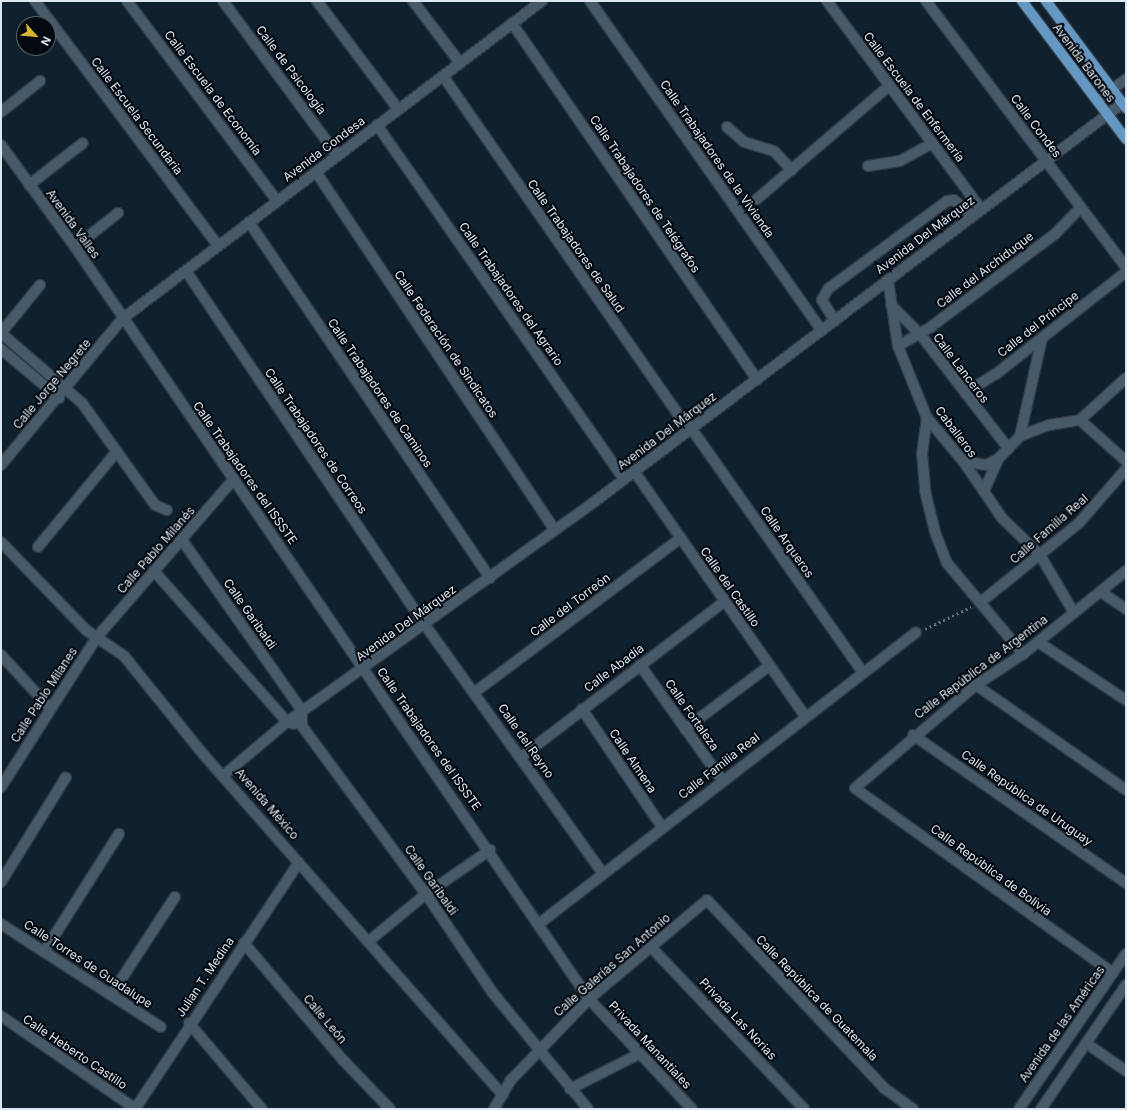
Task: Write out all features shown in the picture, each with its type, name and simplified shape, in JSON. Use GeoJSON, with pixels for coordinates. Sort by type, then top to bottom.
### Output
{"type":"FeatureCollection","features":[{"type":"Feature","properties":{"kind":"main road","name":"Avenida Barones"},"geometry":{"type":"LineString","coordinates":[[1022,1],[1126,139]]}},
{"type":"Feature","properties":{"kind":"main road","name":"Avenida Barones"},"geometry":{"type":"LineString","coordinates":[[1046,1],[1124,105]]}},
{"type":"Feature","properties":{"kind":"street","name":"Calle Escuela de Economía"},"geometry":{"type":"LineString","coordinates":[[127,1],[277,201]]}},
{"type":"Feature","properties":{"kind":"street","name":"Calle de Psicología"},"geometry":{"type":"LineString","coordinates":[[223,1],[337,155]]}},
{"type":"Feature","properties":{"kind":"street"},"geometry":{"type":"LineString","coordinates":[[317,1],[398,109]]}},
{"type":"Feature","properties":{"kind":"street"},"geometry":{"type":"LineString","coordinates":[[413,1],[460,63]]}},
{"type":"Feature","properties":{"kind":"street","name":"Avenida Condesa"},"geometry":{"type":"LineString","coordinates":[[122,319],[376,125],[542,1]]}},
{"type":"Feature","properties":{"kind":"street","name":"Calle Trabajadores de la Vivienda"},"geometry":{"type":"LineString","coordinates":[[590,1],[822,331]]}},
{"type":"Feature","properties":{"kind":"street","name":"Calle Escuela de Enfermería"},"geometry":{"type":"LineString","coordinates":[[827,1],[932,143],[977,212]]}},
{"type":"Feature","properties":{"kind":"street","name":"Calle Condes"},"geometry":{"type":"LineString","coordinates":[[926,1],[1126,267]]}},
{"type":"Feature","properties":{"kind":"street","name":"Calle Escuela Secundaria"},"geometry":{"type":"LineString","coordinates":[[40,3],[218,246]]}},
{"type":"Feature","properties":{"kind":"street","name":"Calle Trabajadores de Telégrafos"},"geometry":{"type":"LineString","coordinates":[[512,23],[757,380]]}},
{"type":"Feature","properties":{"kind":"street","name":"Calle Trabajadores de Salud"},"geometry":{"type":"LineString","coordinates":[[443,76],[680,419],[691,428]]}},
{"type":"Feature","properties":{"kind":"street"},"geometry":{"type":"LineString","coordinates":[[1097,101],[1126,79]]}},
{"type":"Feature","properties":{"kind":"street"},"geometry":{"type":"LineString","coordinates":[[1,112],[40,81]]}},
{"type":"Feature","properties":{"kind":"street"},"geometry":{"type":"LineString","coordinates":[[757,199],[889,86]]}},
{"type":"Feature","properties":{"kind":"street","name":"Avenida Del Márquez"},"geometry":{"type":"LineString","coordinates":[[224,776],[287,722],[364,669],[490,578],[757,380],[977,212],[1047,163],[1107,114],[1124,105]]}},
{"type":"Feature","properties":{"kind":"street","name":"Calle Trabajadores del Agrario"},"geometry":{"type":"LineString","coordinates":[[376,125],[624,479]]}},
{"type":"Feature","properties":{"kind":"street"},"geometry":{"type":"LineString","coordinates":[[727,127],[744,142],[774,151],[792,170]]}},
{"type":"Feature","properties":{"kind":"street"},"geometry":{"type":"LineString","coordinates":[[29,185],[83,143]]}},
{"type":"Feature","properties":{"kind":"street"},"geometry":{"type":"LineString","coordinates":[[868,166],[900,161],[932,143]]}},
{"type":"Feature","properties":{"kind":"street","name":"Avenida Valles"},"geometry":{"type":"LineString","coordinates":[[1,145],[75,247],[122,319]]}},
{"type":"Feature","properties":{"kind":"street","name":"Calle Federación de Sindicatos"},"geometry":{"type":"LineString","coordinates":[[316,172],[555,530]]}},
{"type":"Feature","properties":{"kind":"street"},"geometry":{"type":"LineString","coordinates":[[835,321],[822,300],[828,289],[947,201],[954,200],[977,212]]}},
{"type":"Feature","properties":{"kind":"street","name":"Calle del Archiduque"},"geometry":{"type":"LineString","coordinates":[[898,346],[920,334],[1056,234],[1081,207]]}},
{"type":"Feature","properties":{"kind":"street"},"geometry":{"type":"LineString","coordinates":[[75,247],[118,213]]}},
{"type":"Feature","properties":{"kind":"street","name":"Calle Trabajadores de Caminos"},"geometry":{"type":"LineString","coordinates":[[249,222],[490,578]]}},
{"type":"Feature","properties":{"kind":"street","name":"Calle Trabajadores de Correos"},"geometry":{"type":"LineString","coordinates":[[186,271],[425,625]]}},
{"type":"Feature","properties":{"kind":"street","name":"Calle del Príncipe"},"geometry":{"type":"LineString","coordinates":[[965,394],[1042,338],[1126,272]]}},
{"type":"Feature","properties":{"kind":"street","name":"Caballeros"},"geometry":{"type":"LineString","coordinates":[[888,280],[898,346],[927,418],[963,461],[1002,518],[1040,555],[1074,613]]}},
{"type":"Feature","properties":{"kind":"street"},"geometry":{"type":"LineString","coordinates":[[40,285],[1,333],[82,402],[155,505],[167,510]]}},
{"type":"Feature","properties":{"kind":"street","name":"Calle Lanceros"},"geometry":{"type":"LineString","coordinates":[[891,305],[920,334],[965,394],[1009,448]]}},
{"type":"Feature","properties":{"kind":"street","name":"Calle Jorge Negrete"},"geometry":{"type":"LineString","coordinates":[[1,465],[59,398],[122,319]]}},
{"type":"Feature","properties":{"kind":"street","name":"Calle Trabajadores del ISSSTE"},"geometry":{"type":"LineString","coordinates":[[122,319],[490,850],[590,999]]}},
{"type":"Feature","properties":{"kind":"street"},"geometry":{"type":"LineString","coordinates":[[1020,436],[1042,338]]}},
{"type":"Feature","properties":{"kind":"street"},"geometry":{"type":"LineString","coordinates":[[1,349],[59,398]]}},
{"type":"Feature","properties":{"kind":"street"},"geometry":{"type":"LineString","coordinates":[[984,491],[998,459],[1020,436],[1049,425],[1080,420],[1126,378]]}},
{"type":"Feature","properties":{"kind":"street"},"geometry":{"type":"LineString","coordinates":[[927,418],[922,453],[925,491],[935,532],[947,563],[982,601],[1022,654]]}},
{"type":"Feature","properties":{"kind":"street"},"geometry":{"type":"LineString","coordinates":[[1080,420],[1126,461]]}},
{"type":"Feature","properties":{"kind":"street","name":"Calle Arqueros"},"geometry":{"type":"LineString","coordinates":[[691,428],[862,671]]}},
{"type":"Feature","properties":{"kind":"street"},"geometry":{"type":"LineString","coordinates":[[38,547],[117,451]]}},
{"type":"Feature","properties":{"kind":"street"},"geometry":{"type":"LineString","coordinates":[[963,461],[978,465],[998,459]]}},
{"type":"Feature","properties":{"kind":"street","name":"Calle Familia Real"},"geometry":{"type":"LineString","coordinates":[[982,601],[1079,523],[1126,469]]}},
{"type":"Feature","properties":{"kind":"street","name":"Calle del Castillo"},"geometry":{"type":"LineString","coordinates":[[634,471],[805,716]]}},
{"type":"Feature","properties":{"kind":"street","name":"Calle Pablo Milanés"},"geometry":{"type":"LineString","coordinates":[[97,637],[234,479]]}},
{"type":"Feature","properties":{"kind":"street","name":"Calle del Torreón"},"geometry":{"type":"LineString","coordinates":[[475,692],[681,538]]}},
{"type":"Feature","properties":{"kind":"street","name":"Calle Garibaldi"},"geometry":{"type":"LineString","coordinates":[[182,540],[302,711]]}},
{"type":"Feature","properties":{"kind":"street","name":"Avenida México"},"geometry":{"type":"LineString","coordinates":[[1,542],[86,630],[124,656],[203,754],[224,776],[503,1095]]}},
{"type":"Feature","properties":{"kind":"street"},"geometry":{"type":"LineString","coordinates":[[154,571],[287,722],[302,726],[302,711]]}},
{"type":"Feature","properties":{"kind":"street","name":"Calle República de Argentina"},"geometry":{"type":"LineString","coordinates":[[855,788],[913,735],[976,685],[1038,642],[1126,571]]}},
{"type":"Feature","properties":{"kind":"street"},"geometry":{"type":"LineString","coordinates":[[1101,592],[1126,609]]}},
{"type":"Feature","properties":{"kind":"street","name":"Calle Abadía"},"geometry":{"type":"LineString","coordinates":[[521,757],[724,602]]}},
{"type":"Feature","properties":{"kind":"street","name":"Calle del Reyno"},"geometry":{"type":"LineString","coordinates":[[425,625],[475,692],[603,874]]}},
{"type":"Feature","properties":{"kind":"street","name":"Calle Familia Real"},"geometry":{"type":"LineString","coordinates":[[540,923],[862,671],[916,632]]}},
{"type":"Feature","properties":{"kind":"street","name":"Calle Pablo Milanes"},"geometry":{"type":"LineString","coordinates":[[1,787],[4,773],[50,708],[97,637]]}},
{"type":"Feature","properties":{"kind":"street"},"geometry":{"type":"LineString","coordinates":[[1038,642],[1126,700]]}},
{"type":"Feature","properties":{"kind":"street"},"geometry":{"type":"LineString","coordinates":[[1,655],[50,708]]}},
{"type":"Feature","properties":{"kind":"street","name":"Calle Fortaleza"},"geometry":{"type":"LineString","coordinates":[[640,665],[722,780]]}},
{"type":"Feature","properties":{"kind":"street"},"geometry":{"type":"LineString","coordinates":[[685,728],[769,666]]}},
{"type":"Feature","properties":{"kind":"street"},"geometry":{"type":"LineString","coordinates":[[976,685],[1126,790]]}},
{"type":"Feature","properties":{"kind":"street","name":"Calle Almena"},"geometry":{"type":"LineString","coordinates":[[582,710],[662,827]]}},
{"type":"Feature","properties":{"kind":"street","name":"Calle Garibaldi"},"geometry":{"type":"LineString","coordinates":[[302,726],[426,894],[492,992],[537,1050],[588,1109]]}},
{"type":"Feature","properties":{"kind":"street","name":"Calle República de Uruguay"},"geometry":{"type":"LineString","coordinates":[[913,735],[1126,883]]}},
{"type":"Feature","properties":{"kind":"street"},"geometry":{"type":"LineString","coordinates":[[1,882],[66,777]]}},
{"type":"Feature","properties":{"kind":"street","name":"Calle República de Bolivia"},"geometry":{"type":"LineString","coordinates":[[855,788],[1113,973]]}},
{"type":"Feature","properties":{"kind":"street"},"geometry":{"type":"LineString","coordinates":[[44,952],[119,834]]}},
{"type":"Feature","properties":{"kind":"street"},"geometry":{"type":"LineString","coordinates":[[369,941],[426,894],[490,850]]}},
{"type":"Feature","properties":{"kind":"street","name":"Julian T. Medina"},"geometry":{"type":"LineString","coordinates":[[135,1109],[189,1023],[299,862]]}},
{"type":"Feature","properties":{"kind":"street"},"geometry":{"type":"LineString","coordinates":[[111,995],[175,897]]}},
{"type":"Feature","properties":{"kind":"street","name":"Calle Galerías San Antonio"},"geometry":{"type":"LineString","coordinates":[[494,1109],[537,1050],[590,999],[707,900]]}},
{"type":"Feature","properties":{"kind":"street","name":"Calle República de Guatemala"},"geometry":{"type":"LineString","coordinates":[[707,900],[884,1088],[913,1109]]}},
{"type":"Feature","properties":{"kind":"street","name":"Calle Torres de Guadalupe"},"geometry":{"type":"LineString","coordinates":[[1,924],[161,1027]]}},
{"type":"Feature","properties":{"kind":"street","name":"Calle León"},"geometry":{"type":"LineString","coordinates":[[244,943],[342,1060],[390,1109]]}},
{"type":"Feature","properties":{"kind":"street","name":"Privada Las Norias"},"geometry":{"type":"LineString","coordinates":[[651,947],[804,1109]]}},
{"type":"Feature","properties":{"kind":"street","name":"Avenida de las Américas"},"geometry":{"type":"LineString","coordinates":[[1019,1109],[1126,954]]}},
{"type":"Feature","properties":{"kind":"street"},"geometry":{"type":"LineString","coordinates":[[1041,1109],[1126,984]]}},
{"type":"Feature","properties":{"kind":"street","name":"Privada Manantiales"},"geometry":{"type":"LineString","coordinates":[[590,999],[639,1054],[692,1109]]}},
{"type":"Feature","properties":{"kind":"street","name":"Calle Heberto Castillo"},"geometry":{"type":"LineString","coordinates":[[1,1016],[135,1109]]}},
{"type":"Feature","properties":{"kind":"street"},"geometry":{"type":"LineString","coordinates":[[189,1023],[262,1109]]}},
{"type":"Feature","properties":{"kind":"street"},"geometry":{"type":"LineString","coordinates":[[1086,1043],[1126,1071]]}},
{"type":"Feature","properties":{"kind":"street"},"geometry":{"type":"LineString","coordinates":[[570,1089],[639,1054]]}},
{"type":"Feature","properties":{"kind":"path"},"geometry":{"type":"LineString","coordinates":[[916,632],[982,601]]}}]}
